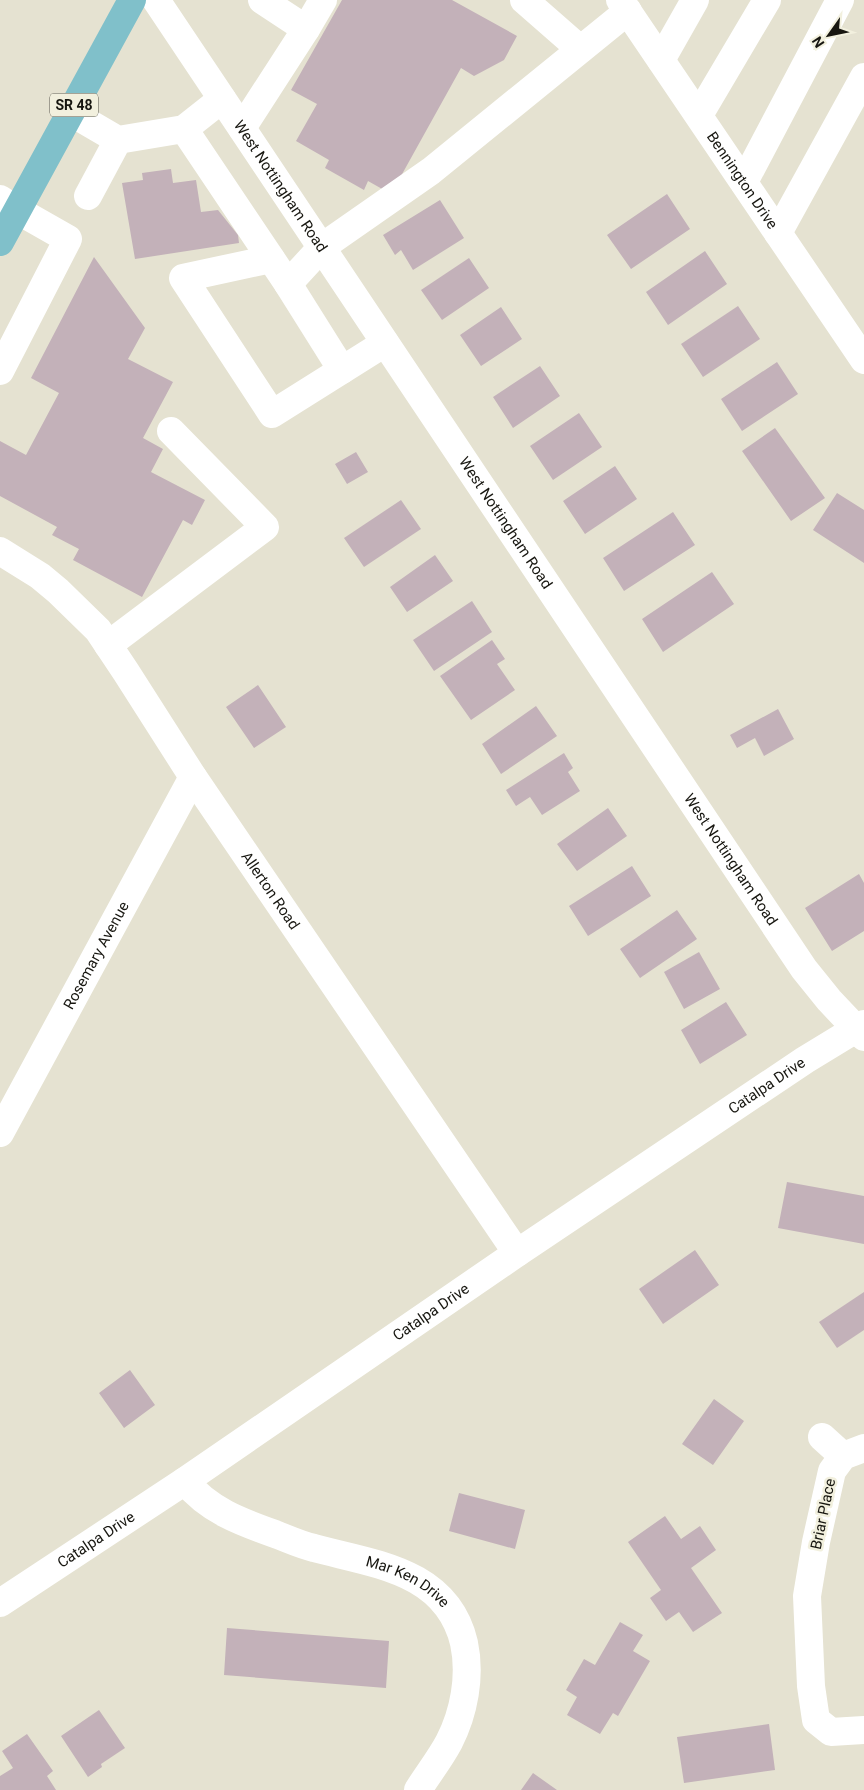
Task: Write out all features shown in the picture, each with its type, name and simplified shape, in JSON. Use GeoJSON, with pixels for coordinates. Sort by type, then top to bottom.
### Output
{"type":"FeatureCollection","features":[{"type":"Feature","properties":{"kind":"main road","name":"SR 48"},"geometry":{"type":"LineString","coordinates":[[0,242],[8,204],[70,112],[132,0]]}},
{"type":"Feature","properties":{"kind":"street","name":"West Nottingham Road"},"geometry":{"type":"LineString","coordinates":[[156,0],[804,969],[829,1000],[861,1030]]}},
{"type":"Feature","properties":{"kind":"street"},"geometry":{"type":"LineString","coordinates":[[262,0],[306,29]]}},
{"type":"Feature","properties":{"kind":"street"},"geometry":{"type":"LineString","coordinates":[[242,128],[323,0]]}},
{"type":"Feature","properties":{"kind":"street"},"geometry":{"type":"LineString","coordinates":[[524,0],[580,49]]}},
{"type":"Feature","properties":{"kind":"street"},"geometry":{"type":"LineString","coordinates":[[661,60],[695,0]]}},
{"type":"Feature","properties":{"kind":"street"},"geometry":{"type":"LineString","coordinates":[[699,115],[767,0]]}},
{"type":"Feature","properties":{"kind":"street"},"geometry":{"type":"LineString","coordinates":[[744,182],[840,0]]}},
{"type":"Feature","properties":{"kind":"street"},"geometry":{"type":"LineString","coordinates":[[288,284],[322,247],[431,171],[580,49],[624,5]]}},
{"type":"Feature","properties":{"kind":"street","name":"Bennington Drive"},"geometry":{"type":"LineString","coordinates":[[624,5],[864,360]]}},
{"type":"Feature","properties":{"kind":"street"},"geometry":{"type":"LineString","coordinates":[[778,233],[864,77]]}},
{"type":"Feature","properties":{"kind":"street"},"geometry":{"type":"LineString","coordinates":[[70,112],[118,140],[184,129],[222,99]]}},
{"type":"Feature","properties":{"kind":"street"},"geometry":{"type":"LineString","coordinates":[[184,129],[288,284],[342,370]]}},
{"type":"Feature","properties":{"kind":"street"},"geometry":{"type":"LineString","coordinates":[[88,196],[118,140]]}},
{"type":"Feature","properties":{"kind":"street"},"geometry":{"type":"LineString","coordinates":[[0,371],[10,329],[68,240],[8,204]]}},
{"type":"Feature","properties":{"kind":"street"},"geometry":{"type":"LineString","coordinates":[[271,259],[183,278],[272,414],[385,343]]}},
{"type":"Feature","properties":{"kind":"street"},"geometry":{"type":"LineString","coordinates":[[108,645],[265,527],[171,431]]}},
{"type":"Feature","properties":{"kind":"street","name":"Allerton Road"},"geometry":{"type":"LineString","coordinates":[[0,551],[40,576],[58,590],[98,630],[193,777],[517,1253]]}},
{"type":"Feature","properties":{"kind":"street","name":"Rosemary Avenue"},"geometry":{"type":"LineString","coordinates":[[0,1133],[193,777]]}},
{"type":"Feature","properties":{"kind":"street","name":"Catalpa Drive"},"geometry":{"type":"LineString","coordinates":[[0,1603],[185,1481],[517,1253],[805,1060],[861,1030]]}},
{"type":"Feature","properties":{"kind":"street"},"geometry":{"type":"LineString","coordinates":[[822,1437],[854,1452]]}},
{"type":"Feature","properties":{"kind":"street","name":"Briar Place"},"geometry":{"type":"LineString","coordinates":[[854,1452],[832,1471],[816,1542],[808,1596],[811,1686],[816,1720],[831,1732],[864,1730]]}},
{"type":"Feature","properties":{"kind":"street","name":"Mar Ken Drive"},"geometry":{"type":"LineString","coordinates":[[185,1481],[209,1505],[237,1520],[312,1548],[377,1563],[411,1576],[444,1603],[455,1618],[462,1634],[467,1658],[465,1694],[448,1743],[418,1790]]}},
{"type":"Feature","properties":{"kind":"building"},"geometry":{"type":"Polygon","coordinates":[[[342,0],[452,0],[517,36],[504,60],[474,76],[461,68],[391,194],[368,181],[364,190],[325,168],[329,160],[296,141],[317,104],[291,90],[342,0]]]}},
{"type":"Feature","properties":{"kind":"building"},"geometry":{"type":"Polygon","coordinates":[[[171,169],[173,183],[196,180],[201,212],[218,210],[238,235],[239,243],[135,259],[122,183],[143,180],[142,173],[171,169]]]}},
{"type":"Feature","properties":{"kind":"building"},"geometry":{"type":"Polygon","coordinates":[[[667,194],[690,229],[631,269],[607,235],[667,194]]]}},
{"type":"Feature","properties":{"kind":"building"},"geometry":{"type":"Polygon","coordinates":[[[440,200],[464,238],[413,270],[401,250],[395,255],[383,235],[440,200]]]}},
{"type":"Feature","properties":{"kind":"building"},"geometry":{"type":"Polygon","coordinates":[[[705,251],[727,284],[668,325],[646,292],[705,251]]]}},
{"type":"Feature","properties":{"kind":"building"},"geometry":{"type":"Polygon","coordinates":[[[94,257],[145,328],[128,359],[173,382],[143,438],[163,449],[151,472],[205,500],[192,525],[183,520],[142,597],[73,560],[79,549],[52,535],[57,527],[0,496],[0,441],[26,455],[59,393],[31,378],[94,257]]]}},
{"type":"Feature","properties":{"kind":"building"},"geometry":{"type":"Polygon","coordinates":[[[469,258],[489,288],[442,320],[421,290],[469,258]]]}},
{"type":"Feature","properties":{"kind":"building"},"geometry":{"type":"Polygon","coordinates":[[[738,306],[760,339],[703,377],[681,344],[738,306]]]}},
{"type":"Feature","properties":{"kind":"building"},"geometry":{"type":"Polygon","coordinates":[[[501,307],[522,339],[481,366],[460,335],[501,307]]]}},
{"type":"Feature","properties":{"kind":"building"},"geometry":{"type":"Polygon","coordinates":[[[777,362],[798,394],[742,431],[721,399],[777,362]]]}},
{"type":"Feature","properties":{"kind":"building"},"geometry":{"type":"Polygon","coordinates":[[[540,366],[560,396],[513,428],[493,397],[540,366]]]}},
{"type":"Feature","properties":{"kind":"building"},"geometry":{"type":"Polygon","coordinates":[[[579,413],[602,447],[553,480],[530,446],[579,413]]]}},
{"type":"Feature","properties":{"kind":"building"},"geometry":{"type":"Polygon","coordinates":[[[775,428],[825,498],[791,521],[742,451],[775,428]]]}},
{"type":"Feature","properties":{"kind":"building"},"geometry":{"type":"Polygon","coordinates":[[[356,452],[368,472],[347,484],[335,464],[356,452]]]}},
{"type":"Feature","properties":{"kind":"building"},"geometry":{"type":"Polygon","coordinates":[[[615,466],[637,499],[585,534],[563,501],[615,466]]]}},
{"type":"Feature","properties":{"kind":"building"},"geometry":{"type":"Polygon","coordinates":[[[837,493],[864,510],[864,563],[813,530],[837,493]]]}},
{"type":"Feature","properties":{"kind":"building"},"geometry":{"type":"Polygon","coordinates":[[[401,500],[421,529],[364,567],[344,538],[401,500]]]}},
{"type":"Feature","properties":{"kind":"building"},"geometry":{"type":"Polygon","coordinates":[[[673,512],[695,545],[624,591],[603,558],[673,512]]]}},
{"type":"Feature","properties":{"kind":"building"},"geometry":{"type":"Polygon","coordinates":[[[435,555],[453,581],[407,612],[390,587],[435,555]]]}},
{"type":"Feature","properties":{"kind":"building"},"geometry":{"type":"Polygon","coordinates":[[[712,572],[734,604],[663,652],[642,619],[712,572]]]}},
{"type":"Feature","properties":{"kind":"building"},"geometry":{"type":"Polygon","coordinates":[[[472,601],[492,632],[434,671],[413,640],[472,601]]]}},
{"type":"Feature","properties":{"kind":"building"},"geometry":{"type":"Polygon","coordinates":[[[492,640],[505,659],[497,664],[515,690],[471,720],[440,676],[492,640]]]}},
{"type":"Feature","properties":{"kind":"building"},"geometry":{"type":"Polygon","coordinates":[[[258,685],[286,727],[254,748],[226,707],[258,685]]]}},
{"type":"Feature","properties":{"kind":"building"},"geometry":{"type":"Polygon","coordinates":[[[536,706],[557,736],[501,774],[482,744],[536,706]]]}},
{"type":"Feature","properties":{"kind":"building"},"geometry":{"type":"Polygon","coordinates":[[[778,709],[794,739],[764,756],[755,738],[737,748],[730,735],[778,709]]]}},
{"type":"Feature","properties":{"kind":"building"},"geometry":{"type":"Polygon","coordinates":[[[564,753],[573,768],[568,772],[580,791],[542,815],[530,797],[516,806],[506,790],[564,753]]]}},
{"type":"Feature","properties":{"kind":"building"},"geometry":{"type":"Polygon","coordinates":[[[608,808],[627,836],[577,871],[557,844],[608,808]]]}},
{"type":"Feature","properties":{"kind":"building"},"geometry":{"type":"Polygon","coordinates":[[[632,866],[651,896],[588,936],[569,906],[632,866]]]}},
{"type":"Feature","properties":{"kind":"building"},"geometry":{"type":"Polygon","coordinates":[[[859,874],[864,883],[864,931],[832,951],[805,908],[859,874]]]}},
{"type":"Feature","properties":{"kind":"building"},"geometry":{"type":"Polygon","coordinates":[[[677,910],[697,939],[640,978],[620,949],[677,910]]]}},
{"type":"Feature","properties":{"kind":"building"},"geometry":{"type":"Polygon","coordinates":[[[699,952],[720,989],[684,1009],[664,972],[699,952]]]}},
{"type":"Feature","properties":{"kind":"building"},"geometry":{"type":"Polygon","coordinates":[[[726,1002],[747,1035],[700,1064],[681,1030],[726,1002]]]}},
{"type":"Feature","properties":{"kind":"building"},"geometry":{"type":"Polygon","coordinates":[[[787,1182],[864,1196],[864,1244],[778,1228],[787,1182]]]}},
{"type":"Feature","properties":{"kind":"building"},"geometry":{"type":"Polygon","coordinates":[[[695,1250],[719,1285],[663,1324],[639,1289],[695,1250]]]}},
{"type":"Feature","properties":{"kind":"building"},"geometry":{"type":"Polygon","coordinates":[[[864,1292],[864,1330],[837,1348],[819,1322],[864,1292]]]}},
{"type":"Feature","properties":{"kind":"building"},"geometry":{"type":"Polygon","coordinates":[[[130,1370],[155,1405],[124,1428],[99,1393],[130,1370]]]}},
{"type":"Feature","properties":{"kind":"building"},"geometry":{"type":"Polygon","coordinates":[[[714,1399],[744,1421],[713,1465],[682,1444],[714,1399]]]}},
{"type":"Feature","properties":{"kind":"building"},"geometry":{"type":"Polygon","coordinates":[[[459,1493],[525,1510],[515,1549],[449,1531],[459,1493]]]}},
{"type":"Feature","properties":{"kind":"building"},"geometry":{"type":"Polygon","coordinates":[[[665,1516],[681,1539],[700,1526],[716,1550],[691,1568],[722,1613],[693,1632],[679,1612],[666,1621],[650,1598],[661,1590],[628,1542],[665,1516]]]}},
{"type":"Feature","properties":{"kind":"building"},"geometry":{"type":"Polygon","coordinates":[[[620,1622],[643,1635],[633,1651],[650,1661],[618,1716],[613,1713],[600,1734],[567,1715],[577,1697],[566,1690],[584,1659],[595,1665],[620,1622]]]}},
{"type":"Feature","properties":{"kind":"building"},"geometry":{"type":"Polygon","coordinates":[[[227,1628],[389,1641],[386,1688],[224,1675],[227,1628]]]}},
{"type":"Feature","properties":{"kind":"building"},"geometry":{"type":"Polygon","coordinates":[[[99,1710],[125,1748],[101,1764],[102,1767],[88,1777],[61,1736],[99,1710]]]}},
{"type":"Feature","properties":{"kind":"building"},"geometry":{"type":"Polygon","coordinates":[[[769,1724],[775,1770],[684,1783],[677,1737],[769,1724]]]}},
{"type":"Feature","properties":{"kind":"building"},"geometry":{"type":"Polygon","coordinates":[[[27,1734],[53,1771],[47,1776],[56,1790],[0,1790],[0,1776],[13,1768],[2,1751],[27,1734]]]}},
{"type":"Feature","properties":{"kind":"building"},"geometry":{"type":"Polygon","coordinates":[[[533,1773],[557,1790],[521,1790],[533,1773]]]}}]}
